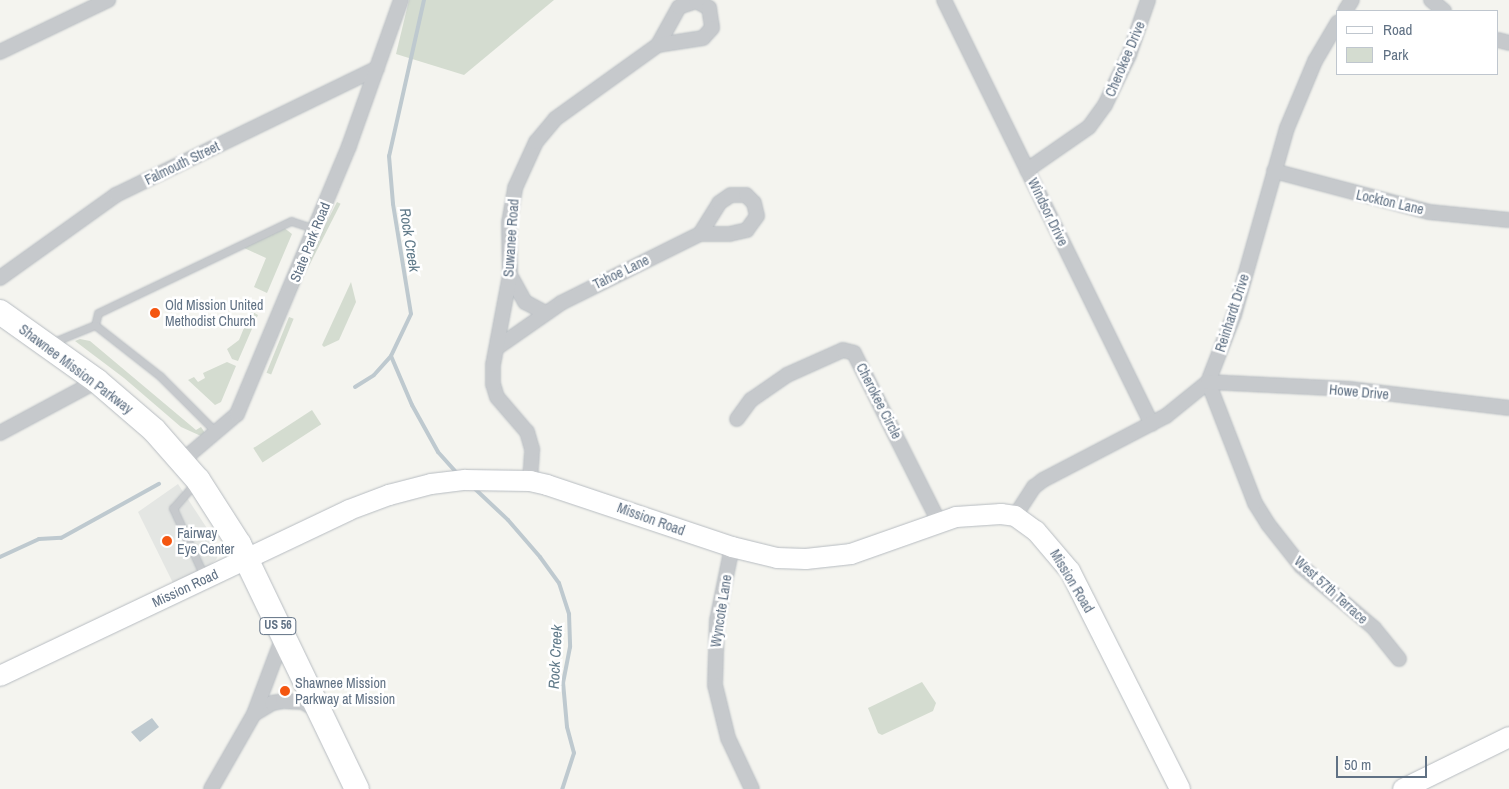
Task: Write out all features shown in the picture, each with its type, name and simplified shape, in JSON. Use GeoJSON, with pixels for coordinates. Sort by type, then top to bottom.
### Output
{"type":"FeatureCollection","features":[{"type":"Feature","properties":{"kind":"highway","name":"Shawnee Mission Parkway"},"geometry":{"type":"LineString","coordinates":[[0,312],[96,381],[154,430],[183,460],[198,480],[246,559],[357,789]]}},
{"type":"Feature","properties":{"kind":"main road","name":"Mission Road"},"geometry":{"type":"LineString","coordinates":[[0,676],[348,510],[420,487],[465,480],[525,481],[575,492],[732,547],[777,558],[824,558],[878,546],[939,522],[987,513],[1015,516],[1047,541],[1070,571],[1180,789]]}},
{"type":"Feature","properties":{"kind":"main road"},"geometry":{"type":"LineString","coordinates":[[1403,789],[1509,737]]}},
{"type":"Feature","properties":{"kind":"street"},"geometry":{"type":"LineString","coordinates":[[0,52],[108,0]]}},
{"type":"Feature","properties":{"kind":"street","name":"State Park Road"},"geometry":{"type":"LineString","coordinates":[[183,460],[237,414],[315,229],[401,0]]}},
{"type":"Feature","properties":{"kind":"street","name":"Windsor Drive"},"geometry":{"type":"LineString","coordinates":[[944,0],[1152,424]]}},
{"type":"Feature","properties":{"kind":"street","name":"Cherokee Drive"},"geometry":{"type":"LineString","coordinates":[[1027,170],[1082,133],[1105,105],[1120,78],[1148,0]]}},
{"type":"Feature","properties":{"kind":"street"},"geometry":{"type":"LineString","coordinates":[[1431,0],[1443,10]]}},
{"type":"Feature","properties":{"kind":"street","name":"Reinhardt Drive"},"geometry":{"type":"LineString","coordinates":[[1208,382],[1234,315],[1274,171],[1301,92],[1336,26]]}},
{"type":"Feature","properties":{"kind":"street","name":"Suwanee Road"},"geometry":{"type":"LineString","coordinates":[[525,481],[532,450],[527,432],[498,397],[493,384],[493,365],[498,347],[510,275],[512,203],[525,164],[536,142],[551,122],[573,102],[658,45]]}},
{"type":"Feature","properties":{"kind":"street","name":"Falmouth Street"},"geometry":{"type":"LineString","coordinates":[[0,278],[116,195],[377,68]]}},
{"type":"Feature","properties":{"kind":"street","name":"Lockton Lane"},"geometry":{"type":"LineString","coordinates":[[1274,171],[1429,212],[1509,220]]}},
{"type":"Feature","properties":{"kind":"street","name":"Tahoe Lane"},"geometry":{"type":"LineString","coordinates":[[498,347],[544,312],[700,234]]}},
{"type":"Feature","properties":{"kind":"street"},"geometry":{"type":"LineString","coordinates":[[510,275],[525,302],[544,312]]}},
{"type":"Feature","properties":{"kind":"street","name":"Cherokee Circle"},"geometry":{"type":"LineString","coordinates":[[737,419],[751,400],[787,375],[843,350],[854,353],[939,522]]}},
{"type":"Feature","properties":{"kind":"street"},"geometry":{"type":"LineString","coordinates":[[0,433],[96,381]]}},
{"type":"Feature","properties":{"kind":"street"},"geometry":{"type":"LineString","coordinates":[[1015,516],[1034,487],[1043,480],[1152,424],[1208,382]]}},
{"type":"Feature","properties":{"kind":"street","name":"Howe Drive"},"geometry":{"type":"LineString","coordinates":[[1208,382],[1350,389],[1509,408]]}},
{"type":"Feature","properties":{"kind":"street","name":"West 57th Terrace"},"geometry":{"type":"LineString","coordinates":[[1208,382],[1255,503],[1268,524],[1301,566],[1374,628],[1399,659]]}},
{"type":"Feature","properties":{"kind":"street","name":"Wyncote Lane"},"geometry":{"type":"LineString","coordinates":[[732,547],[714,639],[715,685],[728,738],[752,789]]}},
{"type":"Feature","properties":{"kind":"street"},"geometry":{"type":"LineString","coordinates":[[211,789],[254,714],[283,637]]}},
{"type":"Feature","properties":{"kind":"street"},"geometry":{"type":"LineString","coordinates":[[254,714],[272,703],[283,701],[303,702],[319,711]]}},
{"type":"Feature","properties":{"kind":"lane"},"geometry":{"type":"LineString","coordinates":[[95,325],[98,313],[291,221],[315,229]]}},
{"type":"Feature","properties":{"kind":"lane"},"geometry":{"type":"LineString","coordinates":[[47,345],[95,325]]}},
{"type":"Feature","properties":{"kind":"lane"},"geometry":{"type":"LineString","coordinates":[[95,325],[160,376],[216,432]]}},
{"type":"Feature","properties":{"kind":"lane"},"geometry":{"type":"LineString","coordinates":[[198,480],[173,508],[205,578]]}},
{"type":"Feature","properties":{"kind":"shaded area"},"geometry":{"type":"Polygon","coordinates":[[[178,484],[214,539],[219,553],[216,560],[209,565],[173,583],[138,512],[178,484]]]}},
{"type":"Feature","properties":{"kind":"shaded area"},"geometry":{"type":"Polygon","coordinates":[[[152,718],[159,727],[140,742],[131,732],[152,718]]]}},
{"type":"Feature","properties":{"kind":"green space"},"geometry":{"type":"Polygon","coordinates":[[[409,0],[554,0],[464,75],[396,54],[409,0]]]}},
{"type":"Feature","properties":{"kind":"green space"},"geometry":{"type":"Polygon","coordinates":[[[337,202],[341,204],[287,310],[283,308],[337,202]]]}},
{"type":"Feature","properties":{"kind":"green space"},"geometry":{"type":"Polygon","coordinates":[[[283,227],[292,234],[267,293],[254,287],[266,258],[242,247],[283,227]]]}},
{"type":"Feature","properties":{"kind":"green space"},"geometry":{"type":"Polygon","coordinates":[[[351,282],[356,302],[339,340],[324,347],[322,345],[351,282]]]}},
{"type":"Feature","properties":{"kind":"green space"},"geometry":{"type":"Polygon","coordinates":[[[251,311],[258,315],[238,361],[232,359],[227,349],[239,340],[251,311]]]}},
{"type":"Feature","properties":{"kind":"green space"},"geometry":{"type":"Polygon","coordinates":[[[289,317],[294,319],[271,375],[267,373],[289,317]]]}},
{"type":"Feature","properties":{"kind":"green space"},"geometry":{"type":"Polygon","coordinates":[[[80,339],[90,341],[196,430],[201,427],[205,433],[201,436],[181,427],[124,378],[75,341],[80,339]]]}},
{"type":"Feature","properties":{"kind":"green space"},"geometry":{"type":"Polygon","coordinates":[[[227,362],[236,366],[221,402],[215,405],[188,380],[194,377],[198,382],[205,378],[203,373],[227,362]]]}},
{"type":"Feature","properties":{"kind":"green space"},"geometry":{"type":"Polygon","coordinates":[[[312,410],[321,424],[263,462],[253,448],[312,410]]]}},
{"type":"Feature","properties":{"kind":"green space"},"geometry":{"type":"Polygon","coordinates":[[[922,682],[936,703],[933,711],[882,735],[878,733],[868,708],[922,682]]]}},
{"type":"Feature","properties":{"kind":"waterway","name":"Rock Creek"},"geometry":{"type":"LineString","coordinates":[[424,0],[389,156],[393,204],[411,314],[391,356],[412,405],[438,452],[458,474]]}},
{"type":"Feature","properties":{"kind":"waterway"},"geometry":{"type":"LineString","coordinates":[[355,387],[374,375],[391,356]]}},
{"type":"Feature","properties":{"kind":"waterway"},"geometry":{"type":"LineString","coordinates":[[0,557],[39,539],[61,538],[159,484]]}},
{"type":"Feature","properties":{"kind":"waterway","name":"Rock Creek"},"geometry":{"type":"LineString","coordinates":[[473,487],[508,520],[540,557],[559,583],[569,614],[570,647],[563,682],[567,727],[574,753],[562,789]]}},
{"type":"Feature","properties":{"kind":"place","name":"Old Mission United Methodist Church"},"geometry":{"type":"Point","coordinates":[155,313]}},
{"type":"Feature","properties":{"kind":"place","name":"Fairway Eye Center"},"geometry":{"type":"Point","coordinates":[167,541]}},
{"type":"Feature","properties":{"kind":"place","name":"Shawnee Mission Parkway at Mission"},"geometry":{"type":"Point","coordinates":[285,691]}}]}
